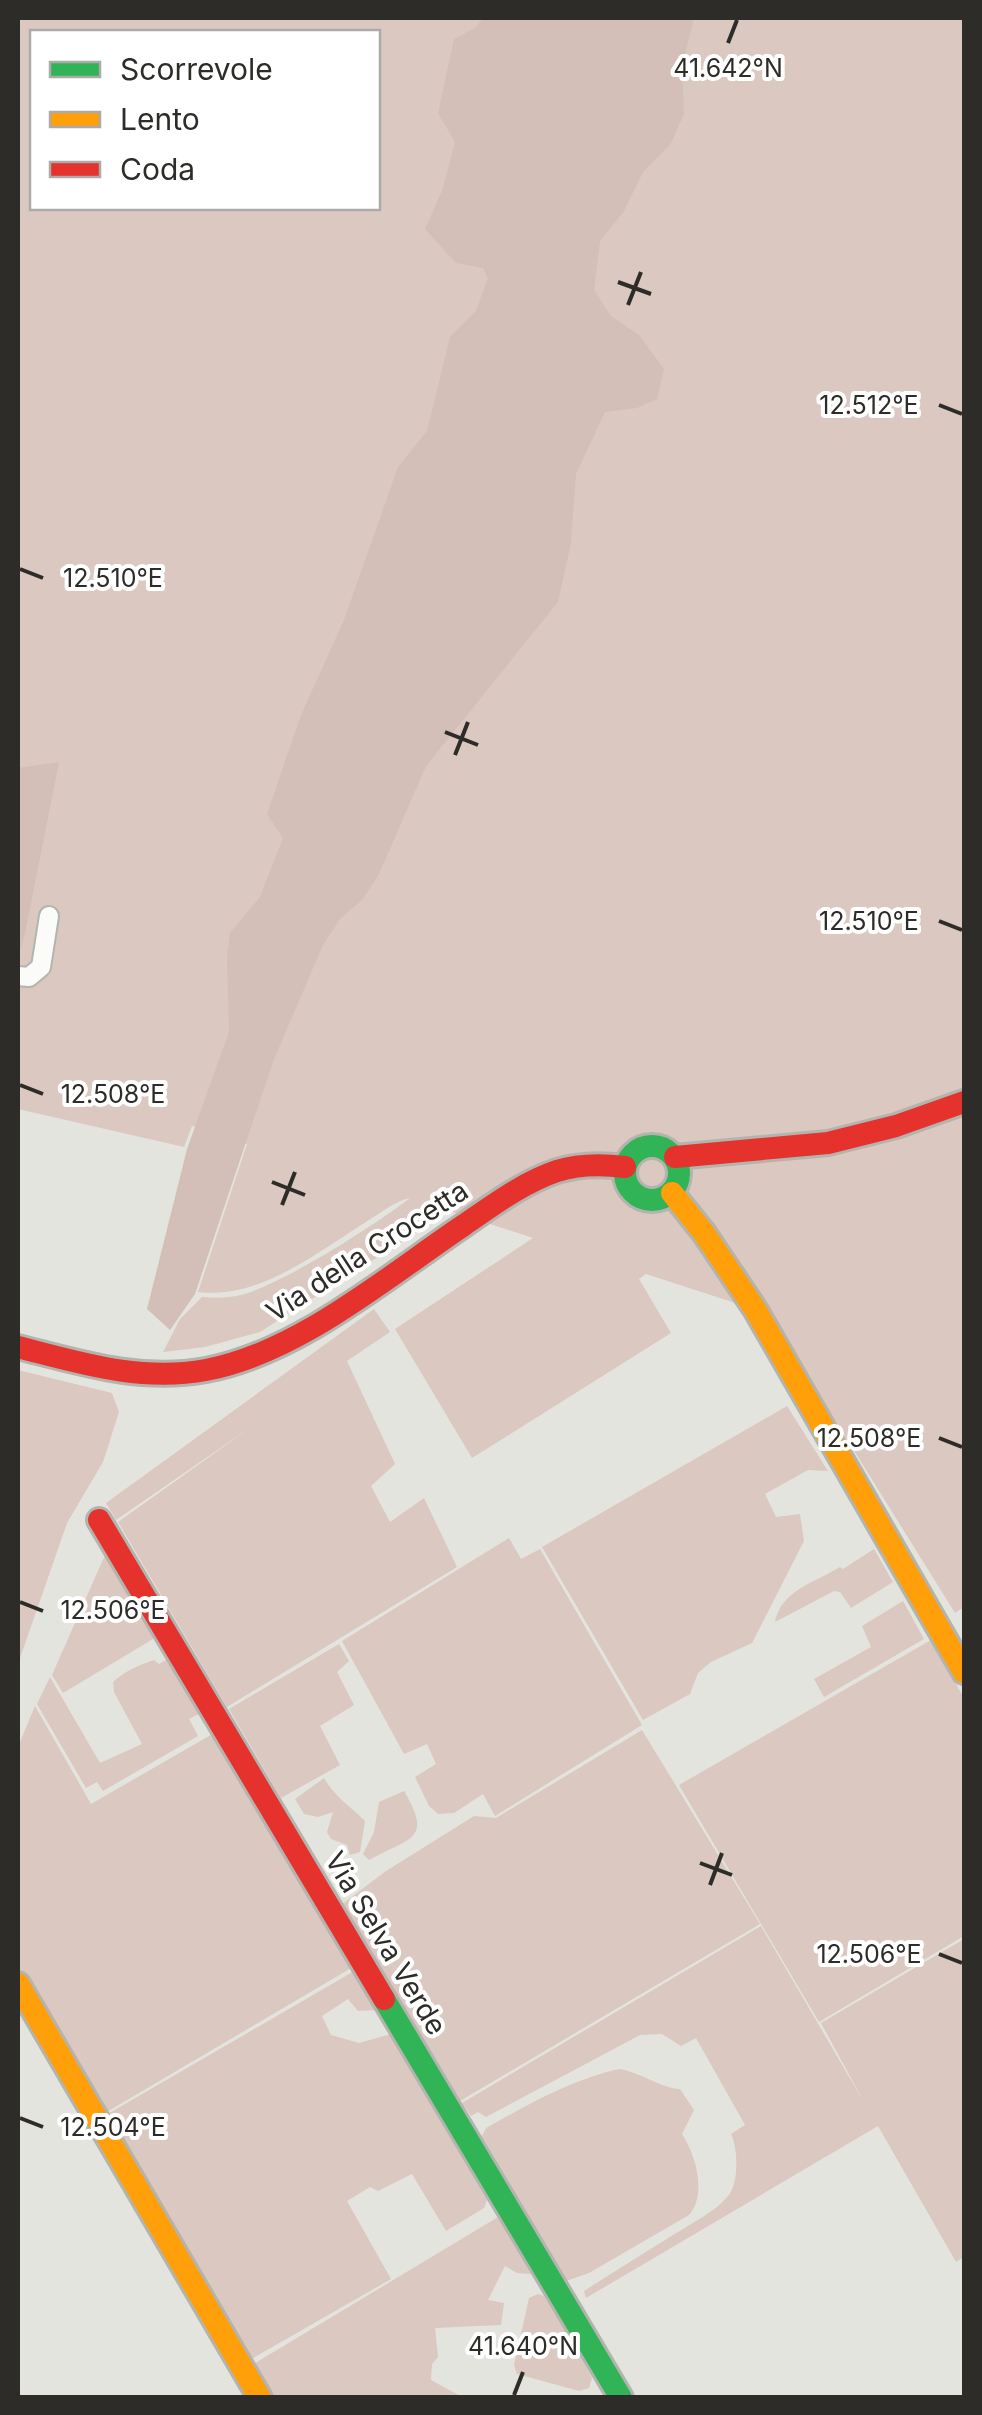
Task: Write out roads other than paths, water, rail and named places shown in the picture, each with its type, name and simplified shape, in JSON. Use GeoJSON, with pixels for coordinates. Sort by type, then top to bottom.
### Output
{"type":"FeatureCollection","features":[{"type":"Feature","properties":{"kind":"street"},"geometry":{"type":"LineString","coordinates":[[18,976],[29,977],[42,968],[49,916]]}},
{"type":"Feature","properties":{"kind":"street"},"geometry":{"type":"LineString","coordinates":[[675,1157],[828,1143],[896,1126],[964,1102]]}},
{"type":"Feature","properties":{"kind":"street"},"geometry":{"type":"LineString","coordinates":[[661,1147],[675,1157],[680,1175],[672,1192],[656,1201],[639,1198],[627,1184],[626,1167],[635,1152],[661,1147]]}},
{"type":"Feature","properties":{"kind":"street","name":"Via della Crocetta"},"geometry":{"type":"LineString","coordinates":[[18,1347],[147,1374],[189,1372],[237,1361],[299,1334],[535,1180],[573,1166],[599,1163],[626,1167]]}},
{"type":"Feature","properties":{"kind":"street"},"geometry":{"type":"LineString","coordinates":[[672,1192],[755,1310],[964,1672]]}},
{"type":"Feature","properties":{"kind":"street","name":"Via Selva Verde"},"geometry":{"type":"LineString","coordinates":[[99,1520],[620,2398]]}},
{"type":"Feature","properties":{"kind":"street"},"geometry":{"type":"LineString","coordinates":[[18,1984],[260,2398]]}}]}
